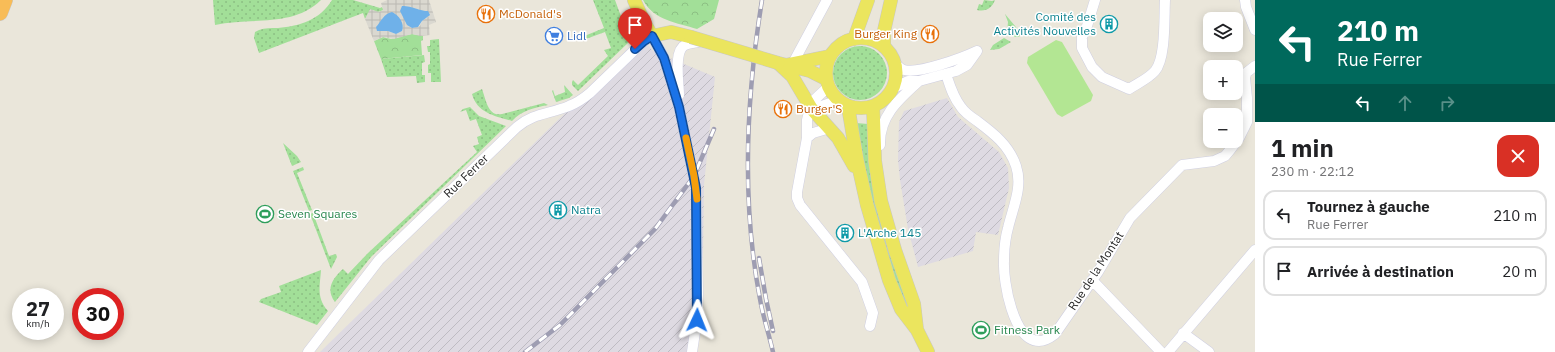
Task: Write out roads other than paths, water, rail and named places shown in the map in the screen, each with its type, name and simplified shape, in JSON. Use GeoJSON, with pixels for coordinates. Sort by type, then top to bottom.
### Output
{"type":"FeatureCollection","features":[{"type":"Feature","properties":{"kind":"highway"},"geometry":{"type":"LineString","coordinates":[[0,13],[5,0]]}},
{"type":"Feature","properties":{"kind":"main road"},"geometry":{"type":"LineString","coordinates":[[634,0],[652,36],[671,32],[690,40],[704,41],[786,65],[830,56]]}},
{"type":"Feature","properties":{"kind":"main road"},"geometry":{"type":"LineString","coordinates":[[854,39],[868,0]]}},
{"type":"Feature","properties":{"kind":"main road"},"geometry":{"type":"LineString","coordinates":[[884,47],[884,31],[891,0]]}},
{"type":"Feature","properties":{"kind":"main road"},"geometry":{"type":"LineString","coordinates":[[827,83],[826,68],[830,56],[840,45],[854,39],[864,38],[875,41],[884,47],[890,54],[894,62],[895,80],[892,89],[880,102],[864,108],[843,103]]}},
{"type":"Feature","properties":{"kind":"main road"},"geometry":{"type":"LineString","coordinates":[[778,63],[810,71],[827,83],[843,103],[867,205]]}},
{"type":"Feature","properties":{"kind":"main road"},"geometry":{"type":"LineString","coordinates":[[778,63],[792,76],[811,108],[830,128],[844,147],[854,166],[889,280],[901,309],[917,330],[928,352]]}},
{"type":"Feature","properties":{"kind":"main road"},"geometry":{"type":"LineString","coordinates":[[872,106],[875,161],[881,201],[914,304],[917,330]]}},
{"type":"Feature","properties":{"kind":"street"},"geometry":{"type":"LineString","coordinates":[[793,63],[827,0]]}},
{"type":"Feature","properties":{"kind":"street"},"geometry":{"type":"LineString","coordinates":[[1095,0],[1082,37],[1082,48],[1092,67],[1102,77],[1129,89],[1156,70],[1162,57],[1164,0]]}},
{"type":"Feature","properties":{"kind":"street"},"geometry":{"type":"LineString","coordinates":[[1245,0],[1246,7],[1255,30]]}},
{"type":"Feature","properties":{"kind":"street"},"geometry":{"type":"LineString","coordinates":[[652,36],[664,58],[679,107],[698,201],[697,313],[692,352]]}},
{"type":"Feature","properties":{"kind":"street","name":"Rue Ferrer"},"geometry":{"type":"LineString","coordinates":[[308,352],[379,260],[517,127],[525,120],[533,116],[563,108],[577,102],[590,93],[644,41],[652,36]]}},
{"type":"Feature","properties":{"kind":"street"},"geometry":{"type":"LineString","coordinates":[[679,107],[677,58],[680,50],[690,40]]}},
{"type":"Feature","properties":{"kind":"street"},"geometry":{"type":"LineString","coordinates":[[892,89],[908,82],[919,81],[956,71],[967,65],[976,51],[957,60],[910,70],[899,68],[894,62]]}},
{"type":"Feature","properties":{"kind":"street","name":"Rue de la Montat"},"geometry":{"type":"LineString","coordinates":[[946,74],[951,90],[960,106],[998,137],[1012,156],[1019,178],[1008,229],[1004,262],[1008,296],[1023,334],[1031,340],[1040,342],[1055,334],[1092,280],[1130,218],[1182,165],[1214,161],[1225,156],[1230,150],[1239,138],[1247,122],[1247,98],[1244,78],[1246,73],[1255,66]]}},
{"type":"Feature","properties":{"kind":"street"},"geometry":{"type":"LineString","coordinates":[[881,201],[883,180],[880,136],[882,126],[888,114],[896,104],[919,81]]}},
{"type":"Feature","properties":{"kind":"street"},"geometry":{"type":"LineString","coordinates":[[827,83],[812,102],[807,120],[807,138],[797,198],[800,204],[862,282],[873,313],[870,326]]}},
{"type":"Feature","properties":{"kind":"street"},"geometry":{"type":"LineString","coordinates":[[811,108],[819,108],[832,101],[843,103]]}},
{"type":"Feature","properties":{"kind":"street"},"geometry":{"type":"LineString","coordinates":[[807,138],[813,133],[830,128]]}},
{"type":"Feature","properties":{"kind":"street"},"geometry":{"type":"LineString","coordinates":[[1168,352],[1255,250]]}},
{"type":"Feature","properties":{"kind":"street"},"geometry":{"type":"LineString","coordinates":[[1092,280],[1161,352]]}},
{"type":"Feature","properties":{"kind":"street"},"geometry":{"type":"LineString","coordinates":[[1183,333],[1209,352]]}},
{"type":"Feature","properties":{"kind":"water"},"geometry":{"type":"Polygon","coordinates":[[[402,6],[428,11],[430,15],[422,21],[418,27],[412,28],[407,25],[400,11],[402,6]]]}},
{"type":"Feature","properties":{"kind":"water"},"geometry":{"type":"Polygon","coordinates":[[[392,12],[401,20],[403,26],[402,31],[396,34],[388,31],[377,31],[376,27],[382,18],[386,14],[392,12]]]}},
{"type":"Feature","properties":{"kind":"railway"},"geometry":{"type":"LineString","coordinates":[[762,0],[752,75],[749,112],[748,187],[754,262],[761,306],[773,352]]}},
{"type":"Feature","properties":{"kind":"railway"},"geometry":{"type":"LineString","coordinates":[[525,352],[560,325],[655,229],[694,176],[714,129]]}},
{"type":"Feature","properties":{"kind":"railway"},"geometry":{"type":"LineString","coordinates":[[759,258],[773,331]]}},
{"type":"Feature","properties":{"kind":"place","name":"McDonald's"},"geometry":{"type":"Point","coordinates":[486,14]}},
{"type":"Feature","properties":{"kind":"place","name":"Comité des Activités Nouvelles"},"geometry":{"type":"Point","coordinates":[1109,24]}},
{"type":"Feature","properties":{"kind":"place","name":"Burger King"},"geometry":{"type":"Point","coordinates":[930,34]}},
{"type":"Feature","properties":{"kind":"place","name":"Lidl"},"geometry":{"type":"Point","coordinates":[554,36]}},
{"type":"Feature","properties":{"kind":"place","name":"Burger'S"},"geometry":{"type":"Point","coordinates":[783,109]}},
{"type":"Feature","properties":{"kind":"place","name":"Natra"},"geometry":{"type":"Point","coordinates":[558,210]}},
{"type":"Feature","properties":{"kind":"place","name":"Seven Squares"},"geometry":{"type":"Point","coordinates":[265,214]}},
{"type":"Feature","properties":{"kind":"place","name":"L'Arche 145"},"geometry":{"type":"Point","coordinates":[845,233]}},
{"type":"Feature","properties":{"kind":"place","name":"Fitness Park"},"geometry":{"type":"Point","coordinates":[981,330]}}]}
